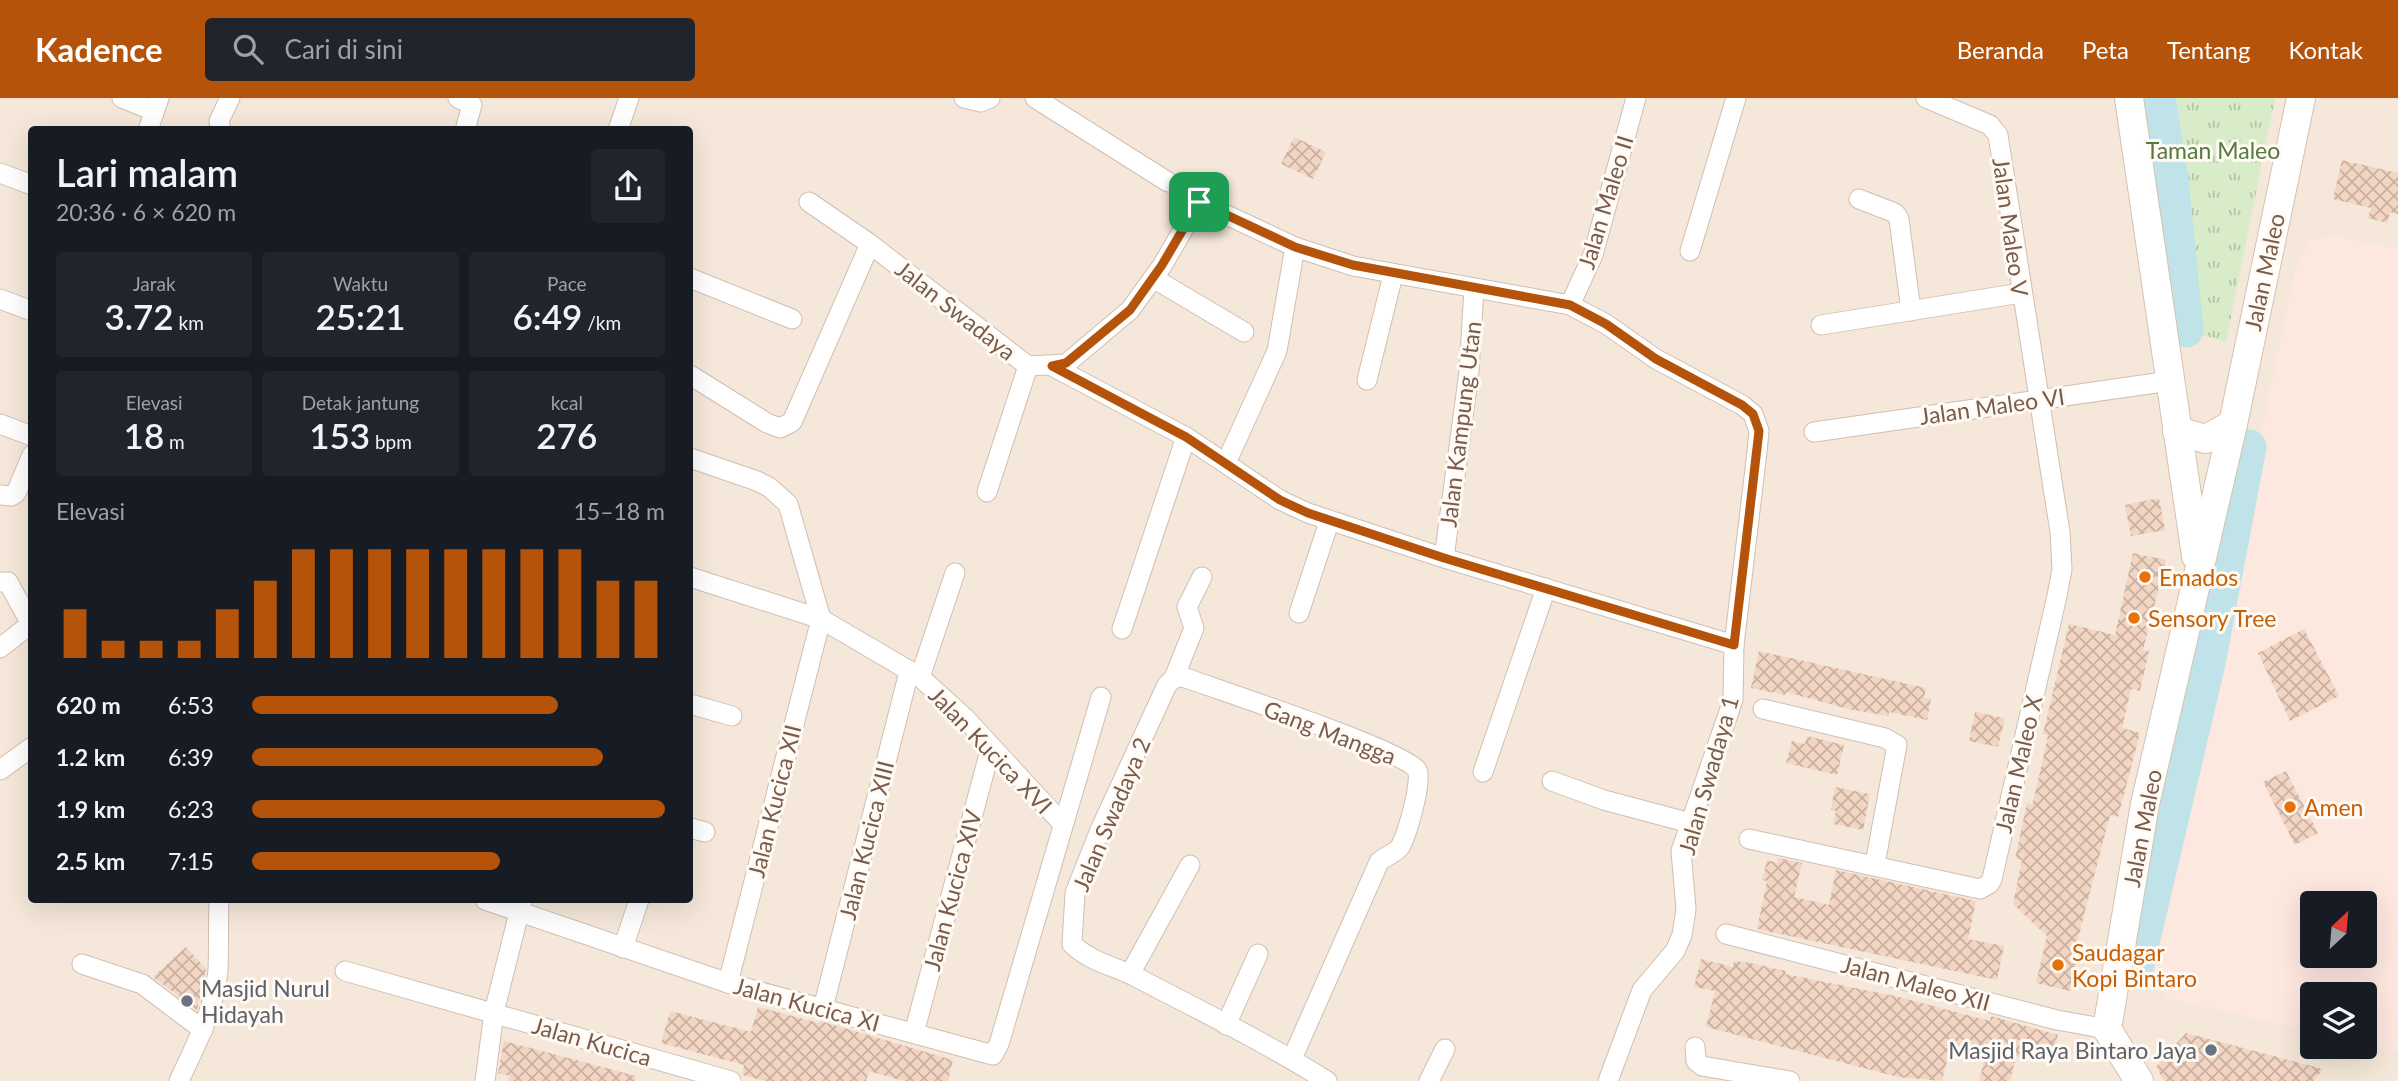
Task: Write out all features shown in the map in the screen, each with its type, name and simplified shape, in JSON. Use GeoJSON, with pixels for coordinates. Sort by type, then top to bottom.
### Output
{"type":"FeatureCollection","features":[{"type":"Feature","properties":{"kind":"street"},"geometry":{"type":"LineString","coordinates":[[122,98],[153,113]]}},
{"type":"Feature","properties":{"kind":"street"},"geometry":{"type":"LineString","coordinates":[[220,126],[219,121],[230,98]]}},
{"type":"Feature","properties":{"kind":"street"},"geometry":{"type":"LineString","coordinates":[[458,98],[472,106],[466,126]]}},
{"type":"Feature","properties":{"kind":"street"},"geometry":{"type":"LineString","coordinates":[[619,126],[629,98]]}},
{"type":"Feature","properties":{"kind":"street"},"geometry":{"type":"LineString","coordinates":[[964,98],[981,102],[990,98]]}},
{"type":"Feature","properties":{"kind":"street"},"geometry":{"type":"LineString","coordinates":[[1035,98],[1168,183]]}},
{"type":"Feature","properties":{"kind":"street","name":"Jalan Maleo II"},"geometry":{"type":"LineString","coordinates":[[1570,305],[1593,255],[1636,98]]}},
{"type":"Feature","properties":{"kind":"street"},"geometry":{"type":"LineString","coordinates":[[1690,251],[1736,98]]}},
{"type":"Feature","properties":{"kind":"street","name":"Jalan Maleo V"},"geometry":{"type":"LineString","coordinates":[[1926,98],[1996,129],[2037,400]]}},
{"type":"Feature","properties":{"kind":"street","name":"Jalan Maleo"},"geometry":{"type":"LineString","coordinates":[[2129,98],[2197,569]]}},
{"type":"Feature","properties":{"kind":"street","name":"Jalan Maleo"},"geometry":{"type":"LineString","coordinates":[[2107,1030],[2145,804],[2197,569],[2234,424],[2301,98]]}},
{"type":"Feature","properties":{"kind":"street"},"geometry":{"type":"LineString","coordinates":[[0,173],[28,184]]}},
{"type":"Feature","properties":{"kind":"street"},"geometry":{"type":"LineString","coordinates":[[1860,200],[1895,213],[1899,219],[1911,311]]}},
{"type":"Feature","properties":{"kind":"street"},"geometry":{"type":"LineString","coordinates":[[809,202],[870,244]]}},
{"type":"Feature","properties":{"kind":"street","name":"Jalan Swadaya"},"geometry":{"type":"LineString","coordinates":[[693,377],[767,423],[780,428],[792,422],[870,244],[1028,366],[1066,363],[1130,310],[1153,278],[1199,202],[1295,247],[1393,275],[1507,292],[1570,305],[1606,324],[1667,365],[1718,390],[1753,414],[1759,431],[1734,645]]}},
{"type":"Feature","properties":{"kind":"street"},"geometry":{"type":"LineString","coordinates":[[1226,463],[1277,351],[1295,247]]}},
{"type":"Feature","properties":{"kind":"street"},"geometry":{"type":"LineString","coordinates":[[1367,380],[1393,275]]}},
{"type":"Feature","properties":{"kind":"street"},"geometry":{"type":"LineString","coordinates":[[1153,278],[1244,332]]}},
{"type":"Feature","properties":{"kind":"street"},"geometry":{"type":"LineString","coordinates":[[693,279],[792,319]]}},
{"type":"Feature","properties":{"kind":"street","name":"Jalan Kampung Utan"},"geometry":{"type":"LineString","coordinates":[[1444,558],[1469,372],[1474,288]]}},
{"type":"Feature","properties":{"kind":"street"},"geometry":{"type":"LineString","coordinates":[[1821,325],[2021,293]]}},
{"type":"Feature","properties":{"kind":"street"},"geometry":{"type":"LineString","coordinates":[[0,299],[28,310]]}},
{"type":"Feature","properties":{"kind":"street"},"geometry":{"type":"LineString","coordinates":[[987,492],[1028,366]]}},
{"type":"Feature","properties":{"kind":"street"},"geometry":{"type":"LineString","coordinates":[[1052,366],[1186,437],[1280,500],[1329,522],[1734,645]]}},
{"type":"Feature","properties":{"kind":"street","name":"Jalan Maleo VI"},"geometry":{"type":"LineString","coordinates":[[1814,432],[2170,381]]}},
{"type":"Feature","properties":{"kind":"street","name":"Jalan Maleo X"},"geometry":{"type":"LineString","coordinates":[[1749,839],[1875,864],[1980,889],[1989,884],[2062,569],[2060,532],[2037,400]]}},
{"type":"Feature","properties":{"kind":"street"},"geometry":{"type":"LineString","coordinates":[[0,424],[28,434]]}},
{"type":"Feature","properties":{"kind":"street"},"geometry":{"type":"LineString","coordinates":[[2177,431],[2206,439],[2234,424]]}},
{"type":"Feature","properties":{"kind":"street"},"geometry":{"type":"LineString","coordinates":[[1122,629],[1186,437]]}},
{"type":"Feature","properties":{"kind":"street"},"geometry":{"type":"LineString","coordinates":[[693,459],[757,481],[769,487],[788,504],[821,620]]}},
{"type":"Feature","properties":{"kind":"street"},"geometry":{"type":"LineString","coordinates":[[0,495],[16,494],[28,465]]}},
{"type":"Feature","properties":{"kind":"street"},"geometry":{"type":"LineString","coordinates":[[1299,613],[1329,522]]}},
{"type":"Feature","properties":{"kind":"street","name":"Jalan Kucica XIII"},"geometry":{"type":"LineString","coordinates":[[823,1008],[915,675],[955,573]]}},
{"type":"Feature","properties":{"kind":"street","name":"Jalan Swadaya 2"},"geometry":{"type":"LineString","coordinates":[[1202,577],[1186,607],[1194,628],[1174,678],[1167,685],[1100,830],[1075,893],[1072,944],[1080,952],[1130,974],[1292,1059],[1327,1081]]}},
{"type":"Feature","properties":{"kind":"street","name":"Jalan Kucica XVI"},"geometry":{"type":"LineString","coordinates":[[693,578],[821,620],[915,675],[991,747],[1062,823]]}},
{"type":"Feature","properties":{"kind":"street"},"geometry":{"type":"LineString","coordinates":[[0,582],[8,582],[28,619]]}},
{"type":"Feature","properties":{"kind":"street"},"geometry":{"type":"LineString","coordinates":[[1483,772],[1546,588]]}},
{"type":"Feature","properties":{"kind":"street","name":"Jalan Kucica XII"},"geometry":{"type":"LineString","coordinates":[[728,983],[821,620]]}},
{"type":"Feature","properties":{"kind":"street"},"geometry":{"type":"LineString","coordinates":[[0,648],[28,626]]}},
{"type":"Feature","properties":{"kind":"street","name":"Jalan Swadaya 1"},"geometry":{"type":"LineString","coordinates":[[1608,1081],[1642,990],[1675,951],[1682,935],[1686,909],[1681,851],[1728,720],[1733,699],[1734,645]]}},
{"type":"Feature","properties":{"kind":"street","name":"Gang Mangga"},"geometry":{"type":"LineString","coordinates":[[1174,678],[1184,677],[1358,740],[1406,761],[1416,769],[1420,782],[1400,848],[1379,862],[1292,1059]]}},
{"type":"Feature","properties":{"kind":"street","name":"Jalan Kucica XVI"},"geometry":{"type":"LineString","coordinates":[[993,1055],[999,1044],[1101,697]]}},
{"type":"Feature","properties":{"kind":"street"},"geometry":{"type":"LineString","coordinates":[[693,705],[732,716]]}},
{"type":"Feature","properties":{"kind":"street"},"geometry":{"type":"LineString","coordinates":[[1763,709],[1885,738],[1897,745],[1875,864]]}},
{"type":"Feature","properties":{"kind":"street","name":"Jalan Kucica XIV"},"geometry":{"type":"LineString","coordinates":[[914,1033],[991,747]]}},
{"type":"Feature","properties":{"kind":"street"},"geometry":{"type":"LineString","coordinates":[[0,770],[28,750]]}},
{"type":"Feature","properties":{"kind":"street"},"geometry":{"type":"LineString","coordinates":[[1552,781],[1604,800],[1690,823]]}},
{"type":"Feature","properties":{"kind":"street"},"geometry":{"type":"LineString","coordinates":[[1130,974],[1190,865]]}},
{"type":"Feature","properties":{"kind":"street"},"geometry":{"type":"LineString","coordinates":[[183,1080],[203,1030],[218,971],[219,903]]}},
{"type":"Feature","properties":{"kind":"street"},"geometry":{"type":"LineString","coordinates":[[623,948],[638,903]]}},
{"type":"Feature","properties":{"kind":"street"},"geometry":{"type":"LineString","coordinates":[[485,1081],[494,1012],[520,905]]}},
{"type":"Feature","properties":{"kind":"street","name":"Jalan Kucica XI"},"geometry":{"type":"LineString","coordinates":[[520,905],[623,948],[728,983],[993,1055]]}},
{"type":"Feature","properties":{"kind":"street","name":"Jalan Maleo XII"},"geometry":{"type":"LineString","coordinates":[[1726,934],[2056,1020],[2107,1030]]}},
{"type":"Feature","properties":{"kind":"street"},"geometry":{"type":"LineString","coordinates":[[1226,1025],[1258,954]]}},
{"type":"Feature","properties":{"kind":"street"},"geometry":{"type":"LineString","coordinates":[[82,964],[142,984],[203,1030]]}},
{"type":"Feature","properties":{"kind":"street","name":"Jalan Kucica"},"geometry":{"type":"LineString","coordinates":[[345,971],[731,1081]]}},
{"type":"Feature","properties":{"kind":"street"},"geometry":{"type":"LineString","coordinates":[[2107,1030],[2139,1081]]}},
{"type":"Feature","properties":{"kind":"street"},"geometry":{"type":"LineString","coordinates":[[1695,1047],[1696,1061],[1702,1066],[1790,1081]]}},
{"type":"Feature","properties":{"kind":"street"},"geometry":{"type":"LineString","coordinates":[[1429,1081],[1445,1049]]}},
{"type":"Feature","properties":{"kind":"shaded area"},"geometry":{"type":"Polygon","coordinates":[[[0,98],[2398,98],[2398,1081],[0,1081],[0,98]]]}},
{"type":"Feature","properties":{"kind":"shaded area"},"geometry":{"type":"Polygon","coordinates":[[[2334,236],[2398,249],[2398,1052],[2377,1047],[2377,982],[2300,982],[2300,1029],[2168,998],[2153,979],[2150,957],[2297,263],[2312,240],[2334,236]]]}},
{"type":"Feature","properties":{"kind":"green space","name":"Taman Maleo"},"geometry":{"type":"Polygon","coordinates":[[[2154,98],[2275,98],[2226,342],[2186,330],[2154,98]]]}},
{"type":"Feature","properties":{"kind":"building"},"geometry":{"type":"Polygon","coordinates":[[[1294,137],[1326,152],[1313,179],[1281,164],[1294,137]]]}},
{"type":"Feature","properties":{"kind":"building"},"geometry":{"type":"Polygon","coordinates":[[[2342,160],[2398,173],[2398,214],[2390,212],[2387,223],[2368,218],[2371,208],[2333,199],[2342,160]]]}},
{"type":"Feature","properties":{"kind":"building"},"geometry":{"type":"Polygon","coordinates":[[[2159,498],[2165,530],[2131,536],[2125,505],[2159,498]]]}},
{"type":"Feature","properties":{"kind":"building"},"geometry":{"type":"Polygon","coordinates":[[[2133,553],[2166,560],[2143,650],[2149,651],[2140,691],[2131,689],[2122,728],[2140,733],[2118,817],[2110,815],[2076,946],[2080,947],[2070,991],[2036,983],[2047,936],[2013,904],[2022,860],[2015,859],[2027,803],[2032,805],[2041,768],[2048,735],[2043,734],[2069,624],[2115,635],[2133,553]]]}},
{"type":"Feature","properties":{"kind":"building"},"geometry":{"type":"Polygon","coordinates":[[[2304,629],[2339,696],[2290,721],[2258,653],[2304,629]]]}},
{"type":"Feature","properties":{"kind":"building"},"geometry":{"type":"Polygon","coordinates":[[[1759,651],[1926,688],[1924,698],[1931,699],[1927,720],[1889,712],[1888,716],[1848,709],[1786,692],[1785,695],[1751,688],[1759,651]]]}},
{"type":"Feature","properties":{"kind":"building"},"geometry":{"type":"Polygon","coordinates":[[[1975,712],[2005,718],[1998,747],[1969,741],[1975,712]]]}},
{"type":"Feature","properties":{"kind":"building"},"geometry":{"type":"Polygon","coordinates":[[[1807,736],[1844,745],[1837,775],[1786,763],[1792,741],[1805,744],[1807,736]]]}},
{"type":"Feature","properties":{"kind":"building","name":"Amen"},"geometry":{"type":"Polygon","coordinates":[[[2286,771],[2318,833],[2295,845],[2263,782],[2286,771]]]}},
{"type":"Feature","properties":{"kind":"building"},"geometry":{"type":"Polygon","coordinates":[[[1835,787],[1870,794],[1863,830],[1833,824],[1836,811],[1831,809],[1835,787]]]}},
{"type":"Feature","properties":{"kind":"building"},"geometry":{"type":"Polygon","coordinates":[[[1778,858],[1802,863],[1794,897],[1829,905],[1836,870],[1976,901],[1968,939],[2004,946],[1997,980],[1757,929],[1767,881],[1762,880],[1767,860],[1777,863],[1778,858]]]}},
{"type":"Feature","properties":{"kind":"building","name":"Masjid Nurul Hidayah"},"geometry":{"type":"Polygon","coordinates":[[[186,947],[206,969],[197,1010],[153,977],[186,947]]]}},
{"type":"Feature","properties":{"kind":"building"},"geometry":{"type":"Polygon","coordinates":[[[1701,959],[1733,967],[1734,961],[1751,963],[1786,971],[1785,974],[1895,996],[1990,1021],[1991,1016],[2058,1035],[2051,1063],[2016,1056],[2010,1081],[1979,1081],[1986,1054],[1951,1045],[1942,1081],[1898,1077],[1706,1027],[1715,991],[1694,987],[1701,959]]]}},
{"type":"Feature","properties":{"kind":"building"},"geometry":{"type":"Polygon","coordinates":[[[758,1007],[819,1023],[820,1021],[953,1060],[948,1081],[904,1081],[869,1071],[866,1081],[765,1081],[742,1075],[744,1065],[661,1043],[670,1011],[751,1032],[758,1007]]]}},
{"type":"Feature","properties":{"kind":"building","name":"Masjid Raya Bintaro Jaya"},"geometry":{"type":"Polygon","coordinates":[[[2186,1033],[2323,1069],[2313,1081],[2164,1081],[2156,1067],[2186,1033]]]}},
{"type":"Feature","properties":{"kind":"building"},"geometry":{"type":"Polygon","coordinates":[[[504,1041],[636,1076],[635,1081],[508,1081],[510,1076],[498,1073],[504,1041]]]}},
{"type":"Feature","properties":{"kind":"waterway"},"geometry":{"type":"LineString","coordinates":[[2158,98],[2171,180],[2186,330]]}},
{"type":"Feature","properties":{"kind":"waterway"},"geometry":{"type":"LineString","coordinates":[[2136,968],[2208,663],[2249,447]]}},
{"type":"Feature","properties":{"kind":"place","name":"Emados"},"geometry":{"type":"Point","coordinates":[2145,577]}},
{"type":"Feature","properties":{"kind":"place","name":"Sensory Tree"},"geometry":{"type":"Point","coordinates":[2134,618]}},
{"type":"Feature","properties":{"kind":"place","name":"Amen"},"geometry":{"type":"Point","coordinates":[2290,807]}},
{"type":"Feature","properties":{"kind":"place","name":"Saudagar Kopi Bintaro"},"geometry":{"type":"Point","coordinates":[2058,965]}},
{"type":"Feature","properties":{"kind":"place","name":"Masjid Nurul Hidayah"},"geometry":{"type":"Point","coordinates":[187,1001]}},
{"type":"Feature","properties":{"kind":"place","name":"Masjid Raya Bintaro Jaya"},"geometry":{"type":"Point","coordinates":[2211,1050]}},
{"type":"Feature","properties":{"kind":"route"},"geometry":{"type":"LineString","coordinates":[[1199,202],[1295,247],[1353,265],[1393,275],[1507,292],[1570,305],[1606,324],[1656,359],[1718,390],[1753,414],[1759,431],[1734,645],[1329,522],[1280,500],[1186,437],[1052,366],[1066,363],[1130,310],[1162,265],[1199,202]]}}]}
